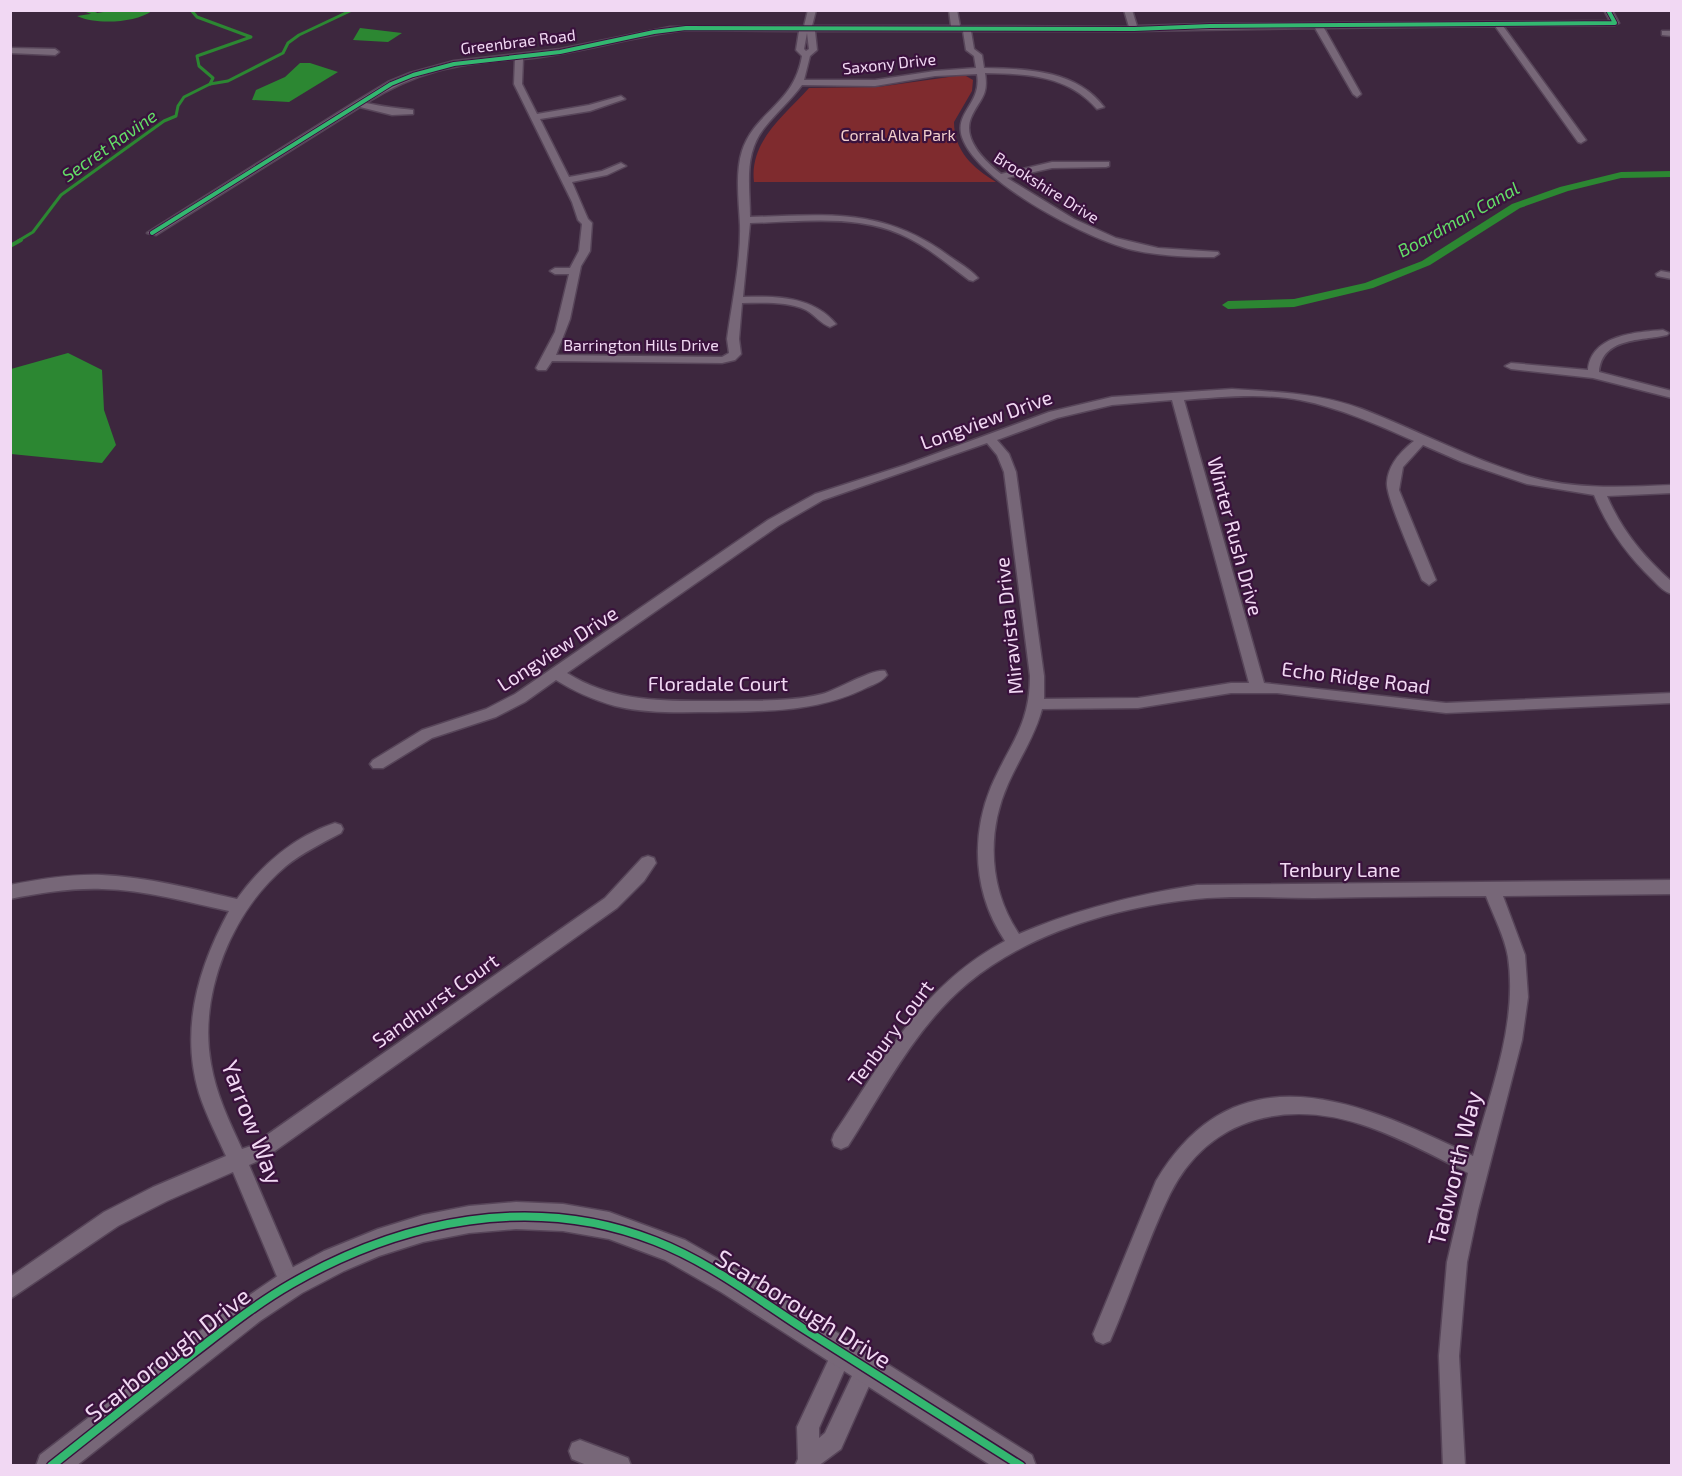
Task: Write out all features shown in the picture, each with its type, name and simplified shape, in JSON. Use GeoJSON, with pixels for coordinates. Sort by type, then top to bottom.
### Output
{"type":"FeatureCollection","features":[{"type":"Feature","properties":{"kind":"street"},"geometry":{"type":"LineString","coordinates":[[807,29],[812,10]]}},
{"type":"Feature","properties":{"kind":"street"},"geometry":{"type":"LineString","coordinates":[[953,10],[956,29]]}},
{"type":"Feature","properties":{"kind":"street"},"geometry":{"type":"LineString","coordinates":[[1128,10],[1134,29]]}},
{"type":"Feature","properties":{"kind":"street","name":"Greenbrae Road"},"geometry":{"type":"LineString","coordinates":[[152,233],[398,81],[433,68],[476,59],[561,51],[686,28],[1134,29],[1615,23],[1608,10]]}},
{"type":"Feature","properties":{"kind":"street"},"geometry":{"type":"LineString","coordinates":[[1318,25],[1357,94]]}},
{"type":"Feature","properties":{"kind":"street"},"geometry":{"type":"LineString","coordinates":[[1498,25],[1581,140]]}},
{"type":"Feature","properties":{"kind":"street"},"geometry":{"type":"LineString","coordinates":[[614,28],[623,38]]}},
{"type":"Feature","properties":{"kind":"street","name":"Barrington Hills Drive"},"geometry":{"type":"LineString","coordinates":[[549,358],[723,360],[735,354],[733,339],[744,220],[743,168],[748,147],[757,131],[792,96],[801,82],[806,55],[813,50],[813,33],[807,29]]}},
{"type":"Feature","properties":{"kind":"street","name":"Brookshire Drive"},"geometry":{"type":"LineString","coordinates":[[967,29],[970,50],[981,49]]}},
{"type":"Feature","properties":{"kind":"street","name":"Brookshire Drive"},"geometry":{"type":"LineString","coordinates":[[980,29],[981,91],[966,116],[964,129],[975,155],[1000,177],[1068,222],[1106,240],[1156,252],[1214,254]]}},
{"type":"Feature","properties":{"kind":"street"},"geometry":{"type":"LineString","coordinates":[[10,50],[55,52]]}},
{"type":"Feature","properties":{"kind":"street"},"geometry":{"type":"LineString","coordinates":[[519,55],[518,84],[579,207],[582,220],[587,223],[587,239],[582,260],[575,268],[558,337],[542,368]]}},
{"type":"Feature","properties":{"kind":"street","name":"Saxony Drive"},"geometry":{"type":"LineString","coordinates":[[801,82],[873,83],[945,73],[1031,74],[1062,80],[1090,93],[1100,106]]}},
{"type":"Feature","properties":{"kind":"street"},"geometry":{"type":"LineString","coordinates":[[534,117],[590,108],[621,99]]}},
{"type":"Feature","properties":{"kind":"street"},"geometry":{"type":"LineString","coordinates":[[358,104],[392,112],[410,112]]}},
{"type":"Feature","properties":{"kind":"street"},"geometry":{"type":"LineString","coordinates":[[1000,177],[1057,163],[1106,164]]}},
{"type":"Feature","properties":{"kind":"street"},"geometry":{"type":"LineString","coordinates":[[566,180],[604,173],[621,166]]}},
{"type":"Feature","properties":{"kind":"street"},"geometry":{"type":"LineString","coordinates":[[744,220],[854,220],[888,226],[914,237],[973,278]]}},
{"type":"Feature","properties":{"kind":"street"},"geometry":{"type":"LineString","coordinates":[[555,271],[575,268]]}},
{"type":"Feature","properties":{"kind":"street"},"geometry":{"type":"LineString","coordinates":[[737,300],[796,304],[820,314],[830,324]]}},
{"type":"Feature","properties":{"kind":"street"},"geometry":{"type":"LineString","coordinates":[[1593,374],[1593,362],[1596,356],[1613,343],[1635,336],[1663,333]]}},
{"type":"Feature","properties":{"kind":"street"},"geometry":{"type":"LineString","coordinates":[[1511,366],[1593,374],[1671,395]]}},
{"type":"Feature","properties":{"kind":"street","name":"Longview Drive"},"geometry":{"type":"LineString","coordinates":[[378,764],[427,734],[506,706],[557,674],[796,509],[832,492],[909,468],[1070,410],[1112,401],[1259,393],[1298,396],[1356,411],[1510,475],[1599,492],[1622,493],[1671,489]]}},
{"type":"Feature","properties":{"kind":"street","name":"Winter Rush Drive"},"geometry":{"type":"LineString","coordinates":[[1177,396],[1258,688]]}},
{"type":"Feature","properties":{"kind":"street","name":"Miravista Drive"},"geometry":{"type":"LineString","coordinates":[[989,438],[1003,454],[1012,483],[1037,676],[1037,704],[1028,732],[993,802],[986,834],[986,866],[992,899],[997,915],[1016,944]]}},
{"type":"Feature","properties":{"kind":"street"},"geometry":{"type":"LineString","coordinates":[[1422,440],[1398,463],[1393,476],[1393,490],[1429,580]]}},
{"type":"Feature","properties":{"kind":"street"},"geometry":{"type":"LineString","coordinates":[[1599,492],[1623,542],[1671,590]]}},
{"type":"Feature","properties":{"kind":"street","name":"Floradale Court"},"geometry":{"type":"LineString","coordinates":[[557,674],[580,689],[608,700],[667,707],[802,703],[846,692],[880,675]]}},
{"type":"Feature","properties":{"kind":"street","name":"Echo Ridge Road"},"geometry":{"type":"LineString","coordinates":[[1037,704],[1138,703],[1216,689],[1258,688],[1446,708],[1671,698]]}},
{"type":"Feature","properties":{"kind":"street","name":"Yarrow Way"},"geometry":{"type":"LineString","coordinates":[[290,1284],[208,1092],[201,1056],[201,1015],[213,962],[225,932],[240,907],[263,879],[290,854],[335,829]]}},
{"type":"Feature","properties":{"kind":"street","name":"Sandhurst Court"},"geometry":{"type":"LineString","coordinates":[[10,1289],[111,1219],[160,1194],[258,1152],[592,917],[625,890],[648,862]]}},
{"type":"Feature","properties":{"kind":"street"},"geometry":{"type":"LineString","coordinates":[[10,892],[55,884],[104,882],[161,890],[240,907]]}},
{"type":"Feature","properties":{"kind":"street","name":"Tenbury Lane"},"geometry":{"type":"LineString","coordinates":[[1016,944],[1098,911],[1130,903],[1197,892],[1671,887]]}},
{"type":"Feature","properties":{"kind":"street","name":"Tadworth Way"},"geometry":{"type":"LineString","coordinates":[[1454,1466],[1449,1366],[1451,1309],[1462,1235],[1513,1040],[1520,997],[1516,955],[1492,889]]}},
{"type":"Feature","properties":{"kind":"street","name":"Tenbury Court"},"geometry":{"type":"LineString","coordinates":[[841,1140],[902,1048],[937,1002],[970,972],[1016,944]]}},
{"type":"Feature","properties":{"kind":"street"},"geometry":{"type":"LineString","coordinates":[[1103,1334],[1163,1188],[1175,1166],[1207,1133],[1225,1121],[1262,1108],[1284,1105],[1333,1107],[1389,1126],[1479,1169]]}},
{"type":"Feature","properties":{"kind":"street","name":"Scarborough Drive"},"geometry":{"type":"LineString","coordinates":[[51,1466],[231,1324],[290,1284],[355,1251],[432,1225],[505,1215],[556,1216],[608,1225],[678,1251],[1021,1466]]}},
{"type":"Feature","properties":{"kind":"street"},"geometry":{"type":"LineString","coordinates":[[808,1462],[833,1441],[854,1360]]}},
{"type":"Feature","properties":{"kind":"street"},"geometry":{"type":"LineString","coordinates":[[580,1451],[620,1466]]}},
{"type":"Feature","properties":{"kind":"green space","name":"Corral Alva Park"},"geometry":{"type":"Polygon","coordinates":[[[966,76],[973,80],[972,91],[954,122],[957,142],[966,158],[996,182],[754,182],[754,167],[763,141],[809,88],[878,87],[966,76]]]}},
{"type":"Feature","properties":{"kind":"shaded area"},"geometry":{"type":"Polygon","coordinates":[[[110,11],[152,11],[136,18],[105,22],[77,16],[110,11]]]}},
{"type":"Feature","properties":{"kind":"shaded area"},"geometry":{"type":"Polygon","coordinates":[[[360,28],[402,33],[388,42],[353,40],[360,28]]]}},
{"type":"Feature","properties":{"kind":"shaded area"},"geometry":{"type":"Polygon","coordinates":[[[300,63],[310,63],[338,72],[289,102],[252,100],[256,90],[285,77],[300,63]]]}},
{"type":"Feature","properties":{"kind":"shaded area"},"geometry":{"type":"Polygon","coordinates":[[[68,353],[102,370],[104,410],[116,445],[102,463],[11,454],[11,369],[68,353]]]}},
{"type":"Feature","properties":{"kind":"waterway"},"geometry":{"type":"LineString","coordinates":[[85,10],[96,14]]}},
{"type":"Feature","properties":{"kind":"waterway"},"geometry":{"type":"LineString","coordinates":[[191,10],[197,17],[251,37],[197,56],[199,66],[213,78],[210,84]]}},
{"type":"Feature","properties":{"kind":"waterway","name":"Secret Ravine"},"geometry":{"type":"LineString","coordinates":[[210,84],[228,81],[283,53],[288,43],[299,35],[352,10]]}},
{"type":"Feature","properties":{"kind":"waterway","name":"Secret Ravine"},"geometry":{"type":"LineString","coordinates":[[18,241],[33,232],[61,195],[164,121],[176,116],[178,106],[184,97],[210,84]]}},
{"type":"Feature","properties":{"kind":"waterway","name":"Boardman Canal"},"geometry":{"type":"LineString","coordinates":[[1228,305],[1294,303],[1369,286],[1426,263],[1516,206],[1564,189],[1621,175],[1672,174]]}},
{"type":"Feature","properties":{"kind":"waterway","name":"Secret Ravine"},"geometry":{"type":"LineString","coordinates":[[10,246],[21,240]]}},
{"type":"Feature","properties":{"kind":"cycle path"},"geometry":{"type":"LineString","coordinates":[[152,233],[391,84],[413,75],[434,68],[475,60],[560,52],[670,30],[686,28],[1134,29],[1210,26],[1615,23],[1608,10]]}},
{"type":"Feature","properties":{"kind":"cycle path"},"geometry":{"type":"LineString","coordinates":[[51,1466],[236,1321],[292,1283],[334,1261],[378,1243],[423,1229],[469,1219],[516,1215],[563,1217],[609,1226],[675,1250],[731,1282],[1021,1466]]}}]}
